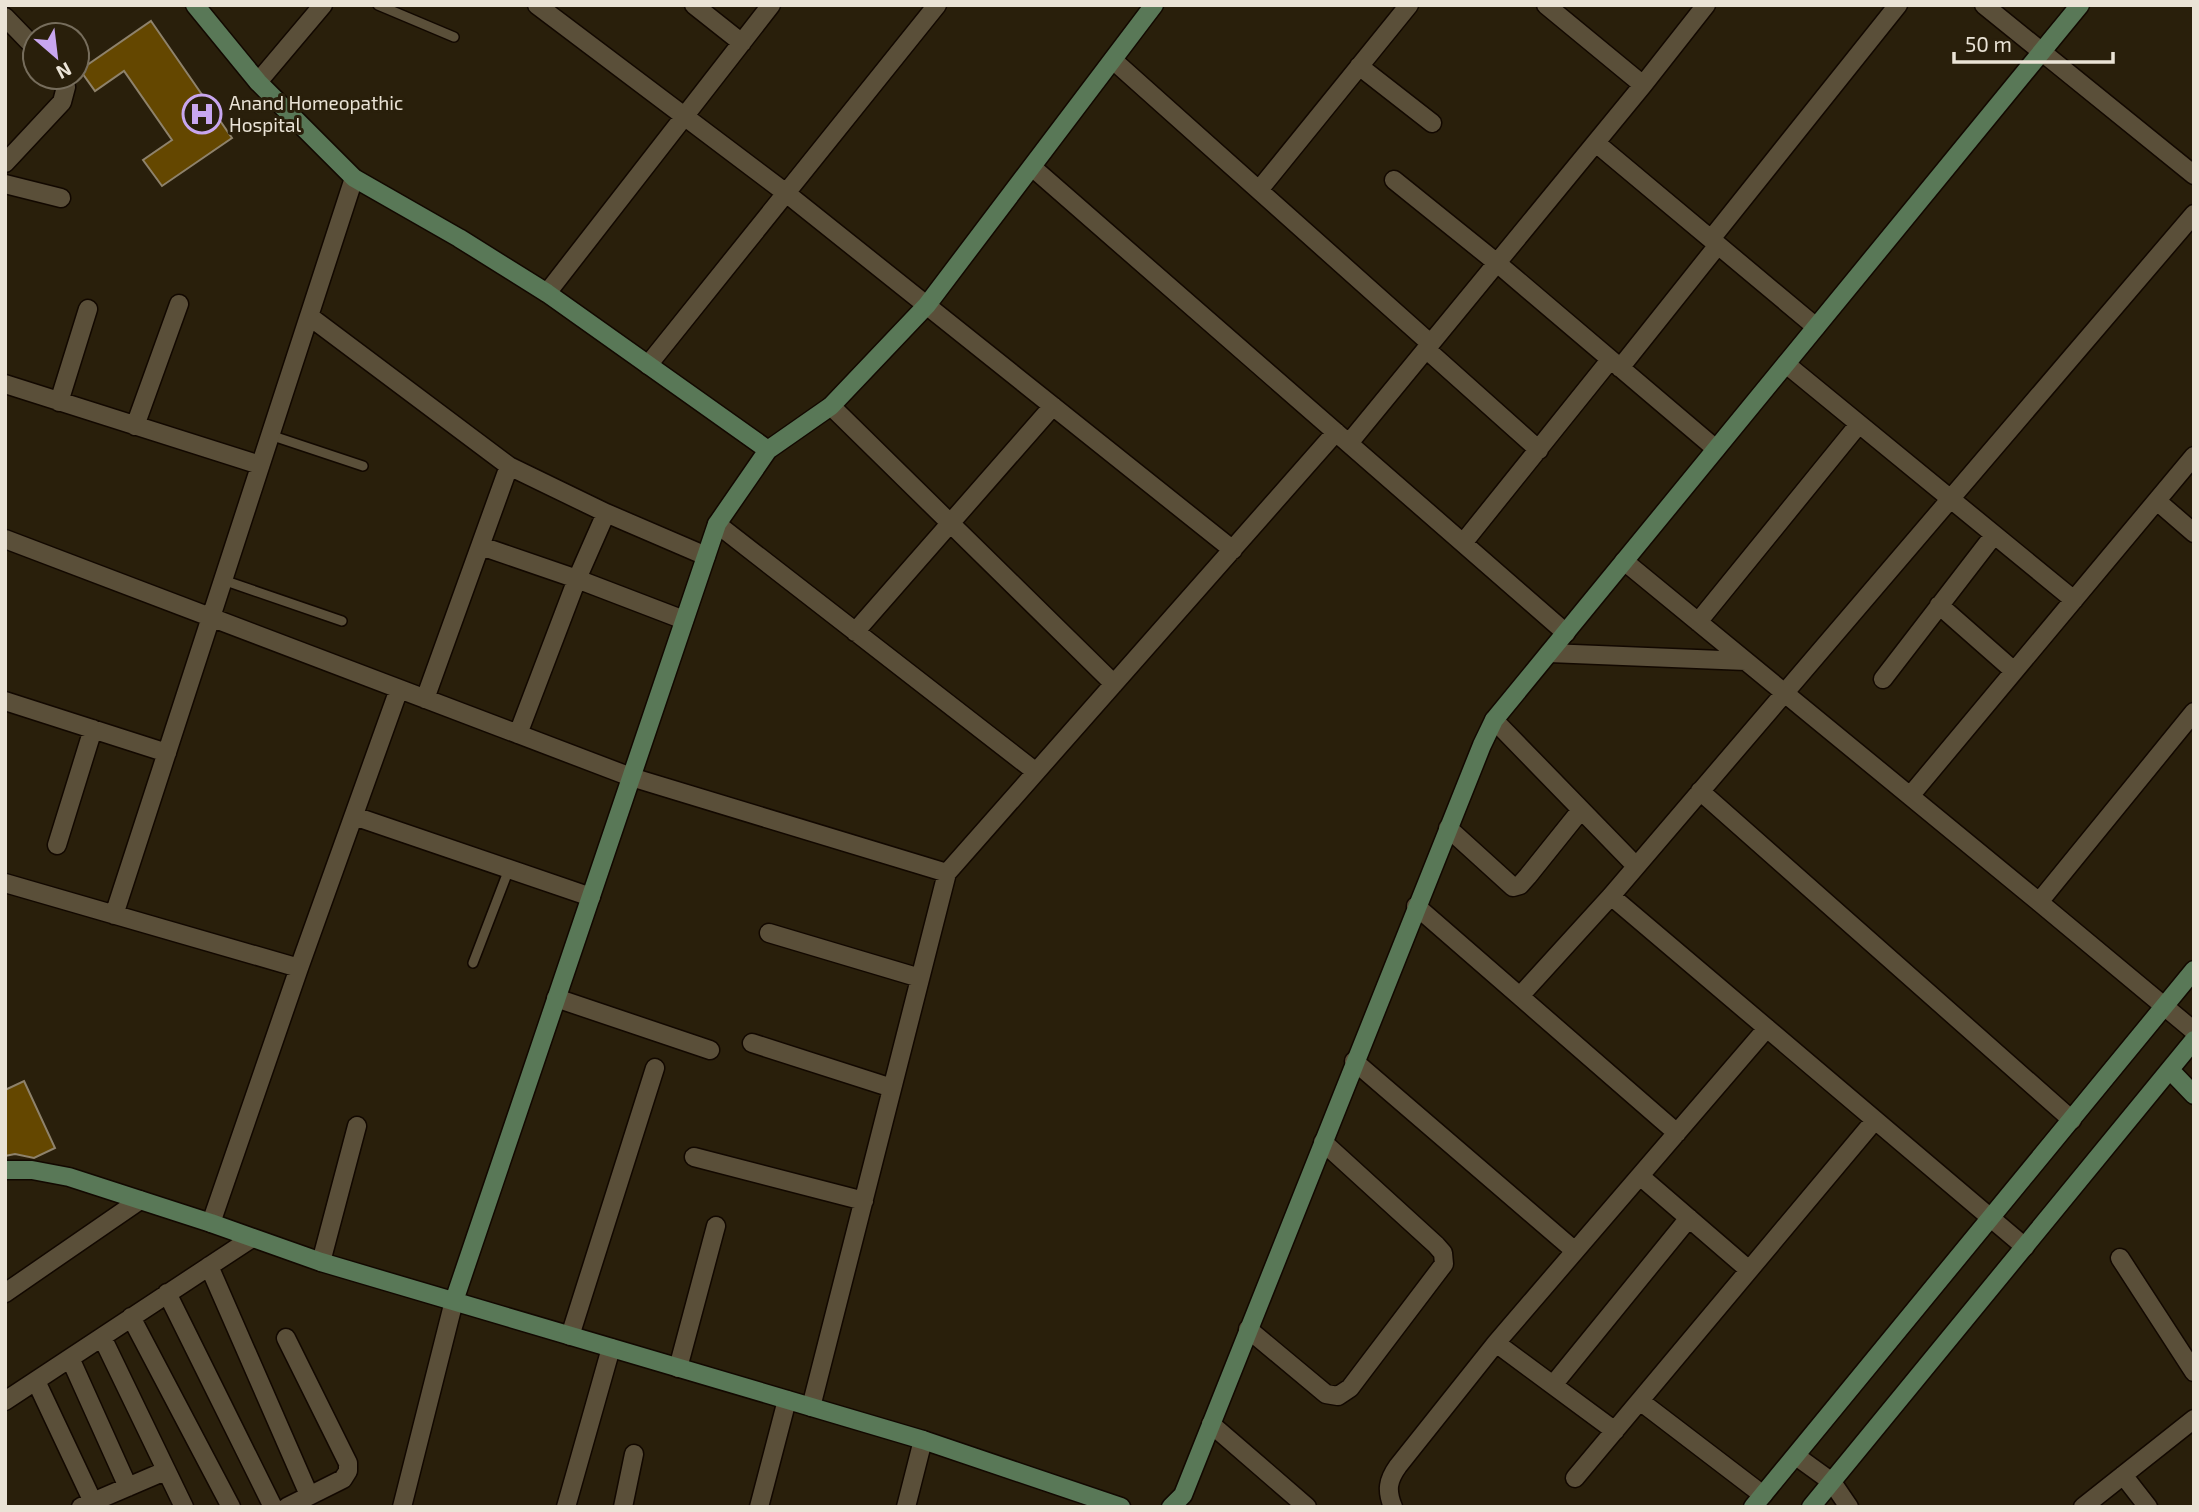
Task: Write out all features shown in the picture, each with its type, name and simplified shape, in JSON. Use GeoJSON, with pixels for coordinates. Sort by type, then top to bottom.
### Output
{"type":"FeatureCollection","features":[{"type":"Feature","properties":{"kind":"street"},"geometry":{"type":"LineString","coordinates":[[195,5],[258,82],[354,178],[459,238],[547,293],[768,450]]}},
{"type":"Feature","properties":{"kind":"street"},"geometry":{"type":"LineString","coordinates":[[258,82],[323,5]]}},
{"type":"Feature","properties":{"kind":"street"},"geometry":{"type":"LineString","coordinates":[[537,5],[786,193],[1233,550]]}},
{"type":"Feature","properties":{"kind":"street"},"geometry":{"type":"LineString","coordinates":[[694,5],[742,43]]}},
{"type":"Feature","properties":{"kind":"street"},"geometry":{"type":"LineString","coordinates":[[547,293],[771,5]]}},
{"type":"Feature","properties":{"kind":"street"},"geometry":{"type":"LineString","coordinates":[[648,365],[937,5]]}},
{"type":"Feature","properties":{"kind":"street"},"geometry":{"type":"LineString","coordinates":[[1259,190],[1409,5]]}},
{"type":"Feature","properties":{"kind":"street"},"geometry":{"type":"LineString","coordinates":[[1546,5],[1643,85]]}},
{"type":"Feature","properties":{"kind":"street"},"geometry":{"type":"LineString","coordinates":[[811,1407],[947,873],[1233,550],[1343,438],[1428,346],[1706,5]]}},
{"type":"Feature","properties":{"kind":"street"},"geometry":{"type":"LineString","coordinates":[[1464,543],[1715,242],[1898,5]]}},
{"type":"Feature","properties":{"kind":"street"},"geometry":{"type":"LineString","coordinates":[[1984,5],[2194,175]]}},
{"type":"Feature","properties":{"kind":"street"},"geometry":{"type":"LineString","coordinates":[[1171,1507],[1183,1495],[1416,906],[1493,720],[2080,5]]}},
{"type":"Feature","properties":{"kind":"street"},"geometry":{"type":"LineString","coordinates":[[402,1507],[454,1301],[717,524],[768,450],[831,406],[927,305],[1113,60],[1145,9]]}},
{"type":"Feature","properties":{"kind":"street"},"geometry":{"type":"LineString","coordinates":[[5,17],[21,34]]}},
{"type":"Feature","properties":{"kind":"street"},"geometry":{"type":"LineString","coordinates":[[1113,60],[1259,190],[1539,450]]}},
{"type":"Feature","properties":{"kind":"street"},"geometry":{"type":"LineString","coordinates":[[1359,66],[1432,123]]}},
{"type":"Feature","properties":{"kind":"street"},"geometry":{"type":"LineString","coordinates":[[5,163],[62,102],[65,91]]}},
{"type":"Feature","properties":{"kind":"street"},"geometry":{"type":"LineString","coordinates":[[1596,143],[1816,327]]}},
{"type":"Feature","properties":{"kind":"street"},"geometry":{"type":"LineString","coordinates":[[1032,167],[1566,633]]}},
{"type":"Feature","properties":{"kind":"street"},"geometry":{"type":"LineString","coordinates":[[114,915],[354,178]]}},
{"type":"Feature","properties":{"kind":"street"},"geometry":{"type":"LineString","coordinates":[[1394,180],[1716,449]]}},
{"type":"Feature","properties":{"kind":"street"},"geometry":{"type":"LineString","coordinates":[[5,184],[61,198]]}},
{"type":"Feature","properties":{"kind":"street"},"geometry":{"type":"LineString","coordinates":[[1520,996],[1611,896],[2194,214]]}},
{"type":"Feature","properties":{"kind":"street"},"geometry":{"type":"LineString","coordinates":[[135,426],[179,304]]}},
{"type":"Feature","properties":{"kind":"street"},"geometry":{"type":"LineString","coordinates":[[60,402],[88,309]]}},
{"type":"Feature","properties":{"kind":"street"},"geometry":{"type":"LineString","coordinates":[[309,316],[509,466],[606,513],[706,556]]}},
{"type":"Feature","properties":{"kind":"street"},"geometry":{"type":"LineString","coordinates":[[1786,364],[2074,600]]}},
{"type":"Feature","properties":{"kind":"street"},"geometry":{"type":"LineString","coordinates":[[5,384],[260,465]]}},
{"type":"Feature","properties":{"kind":"street"},"geometry":{"type":"LineString","coordinates":[[831,406],[1115,684]]}},
{"type":"Feature","properties":{"kind":"street"},"geometry":{"type":"LineString","coordinates":[[855,632],[1053,406]]}},
{"type":"Feature","properties":{"kind":"street"},"geometry":{"type":"LineString","coordinates":[[1698,622],[1859,424]]}},
{"type":"Feature","properties":{"kind":"street"},"geometry":{"type":"LineString","coordinates":[[1910,796],[2194,456]]}},
{"type":"Feature","properties":{"kind":"street"},"geometry":{"type":"LineString","coordinates":[[425,699],[509,466]]}},
{"type":"Feature","properties":{"kind":"street"},"geometry":{"type":"LineString","coordinates":[[2157,500],[2194,533]]}},
{"type":"Feature","properties":{"kind":"street"},"geometry":{"type":"LineString","coordinates":[[518,734],[577,579],[606,513]]}},
{"type":"Feature","properties":{"kind":"street"},"geometry":{"type":"LineString","coordinates":[[717,524],[1037,772]]}},
{"type":"Feature","properties":{"kind":"street"},"geometry":{"type":"LineString","coordinates":[[1883,679],[1994,535]]}},
{"type":"Feature","properties":{"kind":"street"},"geometry":{"type":"LineString","coordinates":[[5,539],[631,777],[947,873]]}},
{"type":"Feature","properties":{"kind":"street"},"geometry":{"type":"LineString","coordinates":[[481,546],[684,620]]}},
{"type":"Feature","properties":{"kind":"street"},"geometry":{"type":"LineString","coordinates":[[1624,561],[2194,1031]]}},
{"type":"Feature","properties":{"kind":"street"},"geometry":{"type":"LineString","coordinates":[[1939,605],[2014,671]]}},
{"type":"Feature","properties":{"kind":"street"},"geometry":{"type":"LineString","coordinates":[[1549,653],[1746,661]]}},
{"type":"Feature","properties":{"kind":"street"},"geometry":{"type":"LineString","coordinates":[[211,1223],[399,689]]}},
{"type":"Feature","properties":{"kind":"street"},"geometry":{"type":"LineString","coordinates":[[5,701],[167,753]]}},
{"type":"Feature","properties":{"kind":"street"},"geometry":{"type":"LineString","coordinates":[[2039,902],[2194,712]]}},
{"type":"Feature","properties":{"kind":"street"},"geometry":{"type":"LineString","coordinates":[[1493,720],[1636,866]]}},
{"type":"Feature","properties":{"kind":"street"},"geometry":{"type":"LineString","coordinates":[[57,845],[93,729]]}},
{"type":"Feature","properties":{"kind":"street"},"geometry":{"type":"LineString","coordinates":[[1700,791],[2072,1119]]}},
{"type":"Feature","properties":{"kind":"street"},"geometry":{"type":"LineString","coordinates":[[1448,828],[1513,887],[1521,885],[1581,810]]}},
{"type":"Feature","properties":{"kind":"street"},"geometry":{"type":"LineString","coordinates":[[354,817],[591,897]]}},
{"type":"Feature","properties":{"kind":"street"},"geometry":{"type":"LineString","coordinates":[[5,883],[299,968]]}},
{"type":"Feature","properties":{"kind":"street"},"geometry":{"type":"LineString","coordinates":[[1611,896],[2025,1247]]}},
{"type":"Feature","properties":{"kind":"street"},"geometry":{"type":"LineString","coordinates":[[1416,906],[1677,1133]]}},
{"type":"Feature","properties":{"kind":"street"},"geometry":{"type":"LineString","coordinates":[[769,933],[920,978]]}},
{"type":"Feature","properties":{"kind":"street"},"geometry":{"type":"LineString","coordinates":[[1640,1401],[1758,1501],[2194,970]]}},
{"type":"Feature","properties":{"kind":"street"},"geometry":{"type":"LineString","coordinates":[[556,998],[710,1050]]}},
{"type":"Feature","properties":{"kind":"street"},"geometry":{"type":"LineString","coordinates":[[1392,1507],[1388,1479],[1496,1343],[1767,1028]]}},
{"type":"Feature","properties":{"kind":"street"},"geometry":{"type":"LineString","coordinates":[[1811,1507],[2194,1040]]}},
{"type":"Feature","properties":{"kind":"street"},"geometry":{"type":"LineString","coordinates":[[752,1043],[892,1088]]}},
{"type":"Feature","properties":{"kind":"street"},"geometry":{"type":"LineString","coordinates":[[1354,1062],[1575,1251]]}},
{"type":"Feature","properties":{"kind":"street"},"geometry":{"type":"LineString","coordinates":[[570,1336],[655,1068]]}},
{"type":"Feature","properties":{"kind":"street"},"geometry":{"type":"LineString","coordinates":[[2170,1070],[2194,1095]]}},
{"type":"Feature","properties":{"kind":"street"},"geometry":{"type":"LineString","coordinates":[[1575,1478],[1875,1120]]}},
{"type":"Feature","properties":{"kind":"street"},"geometry":{"type":"LineString","coordinates":[[321,1262],[357,1126]]}},
{"type":"Feature","properties":{"kind":"street"},"geometry":{"type":"LineString","coordinates":[[1248,1329],[1326,1394],[1338,1396],[1350,1388],[1444,1264],[1443,1253],[1436,1245],[1323,1142]]}},
{"type":"Feature","properties":{"kind":"street"},"geometry":{"type":"LineString","coordinates":[[694,1157],[864,1201]]}},
{"type":"Feature","properties":{"kind":"street"},"geometry":{"type":"LineString","coordinates":[[5,1170],[32,1170],[69,1177],[321,1262],[923,1440],[1121,1507]]}},
{"type":"Feature","properties":{"kind":"street"},"geometry":{"type":"LineString","coordinates":[[1640,1176],[1749,1270]]}},
{"type":"Feature","properties":{"kind":"street"},"geometry":{"type":"LineString","coordinates":[[5,1293],[140,1200]]}},
{"type":"Feature","properties":{"kind":"street"},"geometry":{"type":"LineString","coordinates":[[1553,1385],[1689,1219]]}},
{"type":"Feature","properties":{"kind":"street"},"geometry":{"type":"LineString","coordinates":[[678,1368],[716,1226]]}},
{"type":"Feature","properties":{"kind":"street"},"geometry":{"type":"LineString","coordinates":[[5,1401],[251,1238]]}},
{"type":"Feature","properties":{"kind":"street"},"geometry":{"type":"LineString","coordinates":[[2120,1258],[2194,1372]]}},
{"type":"Feature","properties":{"kind":"street"},"geometry":{"type":"LineString","coordinates":[[209,1266],[309,1495]]}},
{"type":"Feature","properties":{"kind":"street"},"geometry":{"type":"LineString","coordinates":[[167,1293],[273,1507]]}},
{"type":"Feature","properties":{"kind":"street"},"geometry":{"type":"LineString","coordinates":[[131,1317],[231,1507]]}},
{"type":"Feature","properties":{"kind":"street"},"geometry":{"type":"LineString","coordinates":[[102,1337],[184,1507]]}},
{"type":"Feature","properties":{"kind":"street"},"geometry":{"type":"LineString","coordinates":[[286,1338],[348,1463],[348,1471],[343,1479],[287,1507]]}},
{"type":"Feature","properties":{"kind":"street"},"geometry":{"type":"LineString","coordinates":[[1496,1343],[1615,1431]]}},
{"type":"Feature","properties":{"kind":"street"},"geometry":{"type":"LineString","coordinates":[[566,1507],[611,1348]]}},
{"type":"Feature","properties":{"kind":"street"},"geometry":{"type":"LineString","coordinates":[[70,1358],[122,1495]]}},
{"type":"Feature","properties":{"kind":"street"},"geometry":{"type":"LineString","coordinates":[[36,1381],[87,1504],[122,1495],[165,1471]]}},
{"type":"Feature","properties":{"kind":"street"},"geometry":{"type":"LineString","coordinates":[[758,1507],[787,1400]]}},
{"type":"Feature","properties":{"kind":"street"},"geometry":{"type":"LineString","coordinates":[[2083,1507],[2194,1419]]}},
{"type":"Feature","properties":{"kind":"street"},"geometry":{"type":"LineString","coordinates":[[1211,1424],[1307,1507]]}},
{"type":"Feature","properties":{"kind":"street"},"geometry":{"type":"LineString","coordinates":[[906,1507],[923,1440]]}},
{"type":"Feature","properties":{"kind":"street"},"geometry":{"type":"LineString","coordinates":[[623,1507],[634,1454]]}},
{"type":"Feature","properties":{"kind":"street"},"geometry":{"type":"LineString","coordinates":[[1796,1456],[1832,1482],[1849,1507]]}},
{"type":"Feature","properties":{"kind":"street"},"geometry":{"type":"LineString","coordinates":[[2123,1475],[2148,1507]]}},
{"type":"Feature","properties":{"kind":"lane"},"geometry":{"type":"LineString","coordinates":[[378,5],[454,37]]}},
{"type":"Feature","properties":{"kind":"lane"},"geometry":{"type":"LineString","coordinates":[[270,435],[363,466]]}},
{"type":"Feature","properties":{"kind":"lane"},"geometry":{"type":"LineString","coordinates":[[223,580],[342,621]]}},
{"type":"Feature","properties":{"kind":"lane"},"geometry":{"type":"LineString","coordinates":[[473,963],[509,869]]}},
{"type":"Feature","properties":{"kind":"building"},"geometry":{"type":"Polygon","coordinates":[[[151,21],[232,138],[162,186],[143,160],[172,140],[124,71],[95,91],[91,85],[91,62],[151,21]]]}},
{"type":"Feature","properties":{"kind":"building"},"geometry":{"type":"Polygon","coordinates":[[[24,1081],[55,1148],[34,1158],[15,1154],[5,1156],[5,1090],[24,1081]]]}},
{"type":"Feature","properties":{"kind":"place","name":"Anand Homeopathic Hospital"},"geometry":{"type":"Point","coordinates":[202,114]}}]}
